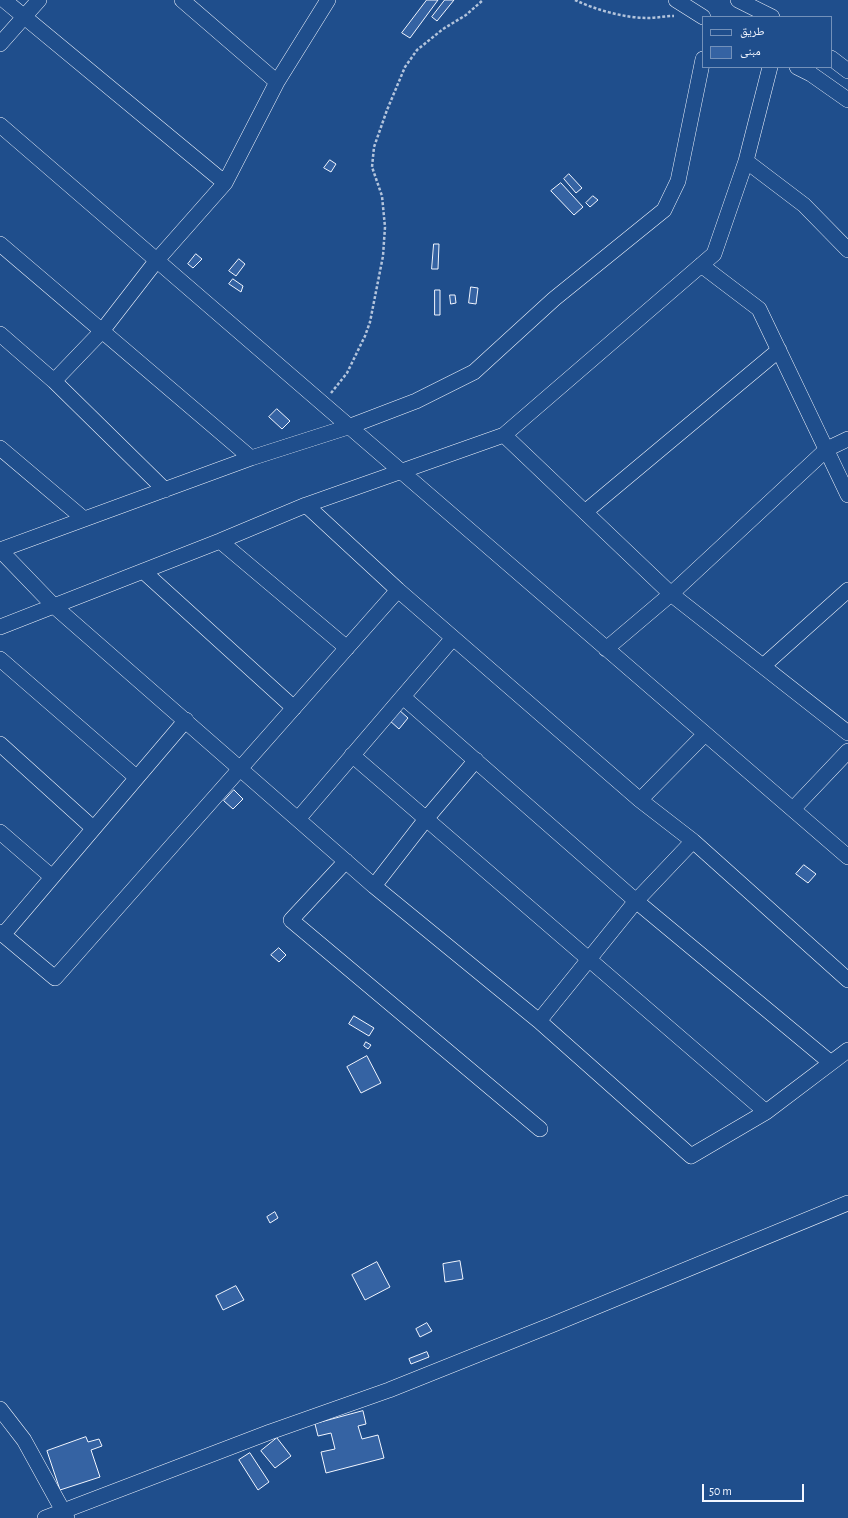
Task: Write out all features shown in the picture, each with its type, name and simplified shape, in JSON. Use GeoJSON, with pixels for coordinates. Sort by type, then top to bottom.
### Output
{"type":"FeatureCollection","features":[{"type":"Feature","properties":{"kind":"street"},"geometry":{"type":"LineString","coordinates":[[4,0],[225,183]]}},
{"type":"Feature","properties":{"kind":"street"},"geometry":{"type":"LineString","coordinates":[[0,44],[40,0]]}},
{"type":"Feature","properties":{"kind":"street"},"geometry":{"type":"LineString","coordinates":[[182,0],[277,82]]}},
{"type":"Feature","properties":{"kind":"street"},"geometry":{"type":"LineString","coordinates":[[54,381],[102,331],[157,260],[225,183],[277,82],[328,0]]}},
{"type":"Feature","properties":{"kind":"street"},"geometry":{"type":"LineString","coordinates":[[676,0],[698,14]]}},
{"type":"Feature","properties":{"kind":"street"},"geometry":{"type":"LineString","coordinates":[[738,0],[770,16]]}},
{"type":"Feature","properties":{"kind":"street"},"geometry":{"type":"LineString","coordinates":[[832,59],[848,71]]}},
{"type":"Feature","properties":{"kind":"street"},"geometry":{"type":"LineString","coordinates":[[702,63],[678,181],[664,210],[554,300],[474,372],[416,401],[348,427],[251,458],[0,550],[54,606],[241,768],[374,886],[539,1020],[691,1156],[766,1112],[848,1050]]}},
{"type":"Feature","properties":{"kind":"street"},"geometry":{"type":"LineString","coordinates":[[0,627],[220,541],[306,505],[504,435],[714,254],[746,161],[770,68]]}},
{"type":"Feature","properties":{"kind":"street"},"geometry":{"type":"LineString","coordinates":[[799,68],[848,100]]}},
{"type":"Feature","properties":{"kind":"street"},"geometry":{"type":"LineString","coordinates":[[0,125],[348,427],[848,857]]}},
{"type":"Feature","properties":{"kind":"street"},"geometry":{"type":"LineString","coordinates":[[746,161],[804,206],[848,250]]}},
{"type":"Feature","properties":{"kind":"street"},"geometry":{"type":"LineString","coordinates":[[0,244],[251,458]]}},
{"type":"Feature","properties":{"kind":"street"},"geometry":{"type":"LineString","coordinates":[[702,265],[759,310],[848,495]]}},
{"type":"Feature","properties":{"kind":"street"},"geometry":{"type":"LineString","coordinates":[[0,334],[54,381],[166,490]]}},
{"type":"Feature","properties":{"kind":"street"},"geometry":{"type":"LineString","coordinates":[[585,512],[779,350]]}},
{"type":"Feature","properties":{"kind":"street"},"geometry":{"type":"LineString","coordinates":[[504,435],[671,594],[848,733]]}},
{"type":"Feature","properties":{"kind":"street"},"geometry":{"type":"LineString","coordinates":[[606,649],[671,594],[827,450],[848,439]]}},
{"type":"Feature","properties":{"kind":"street"},"geometry":{"type":"LineString","coordinates":[[0,448],[84,519]]}},
{"type":"Feature","properties":{"kind":"street"},"geometry":{"type":"LineString","coordinates":[[306,505],[398,590],[640,800],[693,841],[848,980]]}},
{"type":"Feature","properties":{"kind":"street"},"geometry":{"type":"LineString","coordinates":[[220,541],[347,648]]}},
{"type":"Feature","properties":{"kind":"street"},"geometry":{"type":"LineString","coordinates":[[143,571],[294,708]]}},
{"type":"Feature","properties":{"kind":"street"},"geometry":{"type":"LineString","coordinates":[[186,720],[2,934],[55,978],[398,590]]}},
{"type":"Feature","properties":{"kind":"street"},"geometry":{"type":"LineString","coordinates":[[764,666],[848,590]]}},
{"type":"Feature","properties":{"kind":"street"},"geometry":{"type":"LineString","coordinates":[[298,819],[453,638]]}},
{"type":"Feature","properties":{"kind":"street"},"geometry":{"type":"LineString","coordinates":[[0,659],[136,777]]}},
{"type":"Feature","properties":{"kind":"street"},"geometry":{"type":"LineString","coordinates":[[403,696],[636,901],[831,1063]]}},
{"type":"Feature","properties":{"kind":"street"},"geometry":{"type":"LineString","coordinates":[[640,800],[705,734]]}},
{"type":"Feature","properties":{"kind":"street"},"geometry":{"type":"LineString","coordinates":[[0,744],[93,828]]}},
{"type":"Feature","properties":{"kind":"street"},"geometry":{"type":"LineString","coordinates":[[793,809],[848,751]]}},
{"type":"Feature","properties":{"kind":"street"},"geometry":{"type":"LineString","coordinates":[[352,755],[766,1112]]}},
{"type":"Feature","properties":{"kind":"street"},"geometry":{"type":"LineString","coordinates":[[374,886],[426,819],[476,760]]}},
{"type":"Feature","properties":{"kind":"street"},"geometry":{"type":"LineString","coordinates":[[0,832],[52,877]]}},
{"type":"Feature","properties":{"kind":"street"},"geometry":{"type":"LineString","coordinates":[[539,1020],[636,901],[693,841]]}},
{"type":"Feature","properties":{"kind":"street"},"geometry":{"type":"LineString","coordinates":[[346,861],[291,920],[540,1129]]}},
{"type":"Feature","properties":{"kind":"street"},"geometry":{"type":"LineString","coordinates":[[45,1518],[66,1515],[270,1432],[396,1387],[848,1204]]}},
{"type":"Feature","properties":{"kind":"street"},"geometry":{"type":"LineString","coordinates":[[0,1409],[24,1440],[66,1515]]}},
{"type":"Feature","properties":{"kind":"path"},"geometry":{"type":"LineString","coordinates":[[322,404],[347,373],[361,345],[370,322],[384,246],[385,222],[382,196],[372,167],[374,147],[384,116],[405,67],[417,50],[444,29],[466,15],[483,0]]}},
{"type":"Feature","properties":{"kind":"path"},"geometry":{"type":"LineString","coordinates":[[575,0],[604,10],[647,18],[698,14]]}},
{"type":"Feature","properties":{"kind":"building"},"geometry":{"type":"Polygon","coordinates":[[[427,0],[438,0],[410,38],[402,33],[427,0]]]}},
{"type":"Feature","properties":{"kind":"building"},"geometry":{"type":"Polygon","coordinates":[[[445,0],[454,0],[437,21],[432,17],[445,0]]]}},
{"type":"Feature","properties":{"kind":"building"},"geometry":{"type":"Polygon","coordinates":[[[330,160],[336,164],[331,172],[324,168],[330,160]]]}},
{"type":"Feature","properties":{"kind":"building"},"geometry":{"type":"Polygon","coordinates":[[[569,174],[582,188],[576,193],[564,179],[569,174]]]}},
{"type":"Feature","properties":{"kind":"building"},"geometry":{"type":"Polygon","coordinates":[[[561,183],[583,207],[574,215],[551,191],[561,183]]]}},
{"type":"Feature","properties":{"kind":"building"},"geometry":{"type":"Polygon","coordinates":[[[593,196],[598,200],[590,207],[586,203],[593,196]]]}},
{"type":"Feature","properties":{"kind":"building"},"geometry":{"type":"Polygon","coordinates":[[[434,244],[439,244],[438,269],[432,269],[434,244]]]}},
{"type":"Feature","properties":{"kind":"building"},"geometry":{"type":"Polygon","coordinates":[[[196,254],[202,259],[193,268],[188,264],[196,254]]]}},
{"type":"Feature","properties":{"kind":"building"},"geometry":{"type":"Polygon","coordinates":[[[239,259],[245,264],[236,276],[229,271],[239,259]]]}},
{"type":"Feature","properties":{"kind":"building"},"geometry":{"type":"Polygon","coordinates":[[[233,279],[243,286],[241,292],[229,284],[233,279]]]}},
{"type":"Feature","properties":{"kind":"building"},"geometry":{"type":"Polygon","coordinates":[[[471,287],[478,288],[476,304],[469,303],[471,287]]]}},
{"type":"Feature","properties":{"kind":"building"},"geometry":{"type":"Polygon","coordinates":[[[435,290],[440,290],[440,315],[435,315],[435,290]]]}},
{"type":"Feature","properties":{"kind":"building"},"geometry":{"type":"Polygon","coordinates":[[[450,295],[455,295],[456,303],[451,304],[450,295]]]}},
{"type":"Feature","properties":{"kind":"building"},"geometry":{"type":"Polygon","coordinates":[[[277,409],[290,421],[282,429],[269,417],[277,409]]]}},
{"type":"Feature","properties":{"kind":"building"},"geometry":{"type":"Polygon","coordinates":[[[398,709],[408,718],[399,729],[389,720],[398,709]]]}},
{"type":"Feature","properties":{"kind":"building"},"geometry":{"type":"Polygon","coordinates":[[[234,790],[243,799],[233,809],[224,801],[234,790]]]}},
{"type":"Feature","properties":{"kind":"building"},"geometry":{"type":"Polygon","coordinates":[[[804,865],[816,874],[808,883],[796,874],[804,865]]]}},
{"type":"Feature","properties":{"kind":"building"},"geometry":{"type":"Polygon","coordinates":[[[279,948],[286,955],[279,962],[271,955],[279,948]]]}},
{"type":"Feature","properties":{"kind":"building"},"geometry":{"type":"Polygon","coordinates":[[[354,1016],[374,1028],[369,1036],[349,1024],[354,1016]]]}},
{"type":"Feature","properties":{"kind":"building"},"geometry":{"type":"Polygon","coordinates":[[[366,1042],[371,1045],[368,1049],[364,1046],[366,1042]]]}},
{"type":"Feature","properties":{"kind":"building"},"geometry":{"type":"Polygon","coordinates":[[[367,1056],[381,1083],[361,1093],[347,1067],[367,1056]]]}},
{"type":"Feature","properties":{"kind":"building"},"geometry":{"type":"Polygon","coordinates":[[[275,1212],[278,1218],[270,1223],[267,1217],[275,1212]]]}},
{"type":"Feature","properties":{"kind":"building"},"geometry":{"type":"Polygon","coordinates":[[[460,1261],[463,1279],[445,1282],[443,1264],[460,1261]]]}},
{"type":"Feature","properties":{"kind":"building"},"geometry":{"type":"Polygon","coordinates":[[[377,1262],[390,1287],[365,1300],[352,1275],[377,1262]]]}},
{"type":"Feature","properties":{"kind":"building"},"geometry":{"type":"Polygon","coordinates":[[[236,1286],[244,1300],[223,1310],[216,1296],[236,1286]]]}},
{"type":"Feature","properties":{"kind":"building"},"geometry":{"type":"Polygon","coordinates":[[[427,1323],[432,1331],[420,1337],[416,1329],[427,1323]]]}},
{"type":"Feature","properties":{"kind":"building"},"geometry":{"type":"Polygon","coordinates":[[[427,1352],[429,1357],[411,1364],[409,1359],[427,1352]]]}},
{"type":"Feature","properties":{"kind":"building"},"geometry":{"type":"Polygon","coordinates":[[[363,1411],[366,1424],[358,1426],[362,1439],[378,1435],[384,1458],[326,1473],[321,1452],[335,1449],[331,1433],[318,1436],[315,1424],[363,1411]]]}},
{"type":"Feature","properties":{"kind":"building"},"geometry":{"type":"Polygon","coordinates":[[[86,1437],[88,1442],[99,1439],[102,1446],[91,1450],[100,1477],[60,1490],[47,1451],[86,1437]]]}},
{"type":"Feature","properties":{"kind":"building"},"geometry":{"type":"Polygon","coordinates":[[[277,1438],[291,1456],[275,1468],[261,1451],[277,1438]]]}},
{"type":"Feature","properties":{"kind":"building"},"geometry":{"type":"Polygon","coordinates":[[[250,1453],[269,1482],[258,1490],[239,1460],[250,1453]]]}}]}
